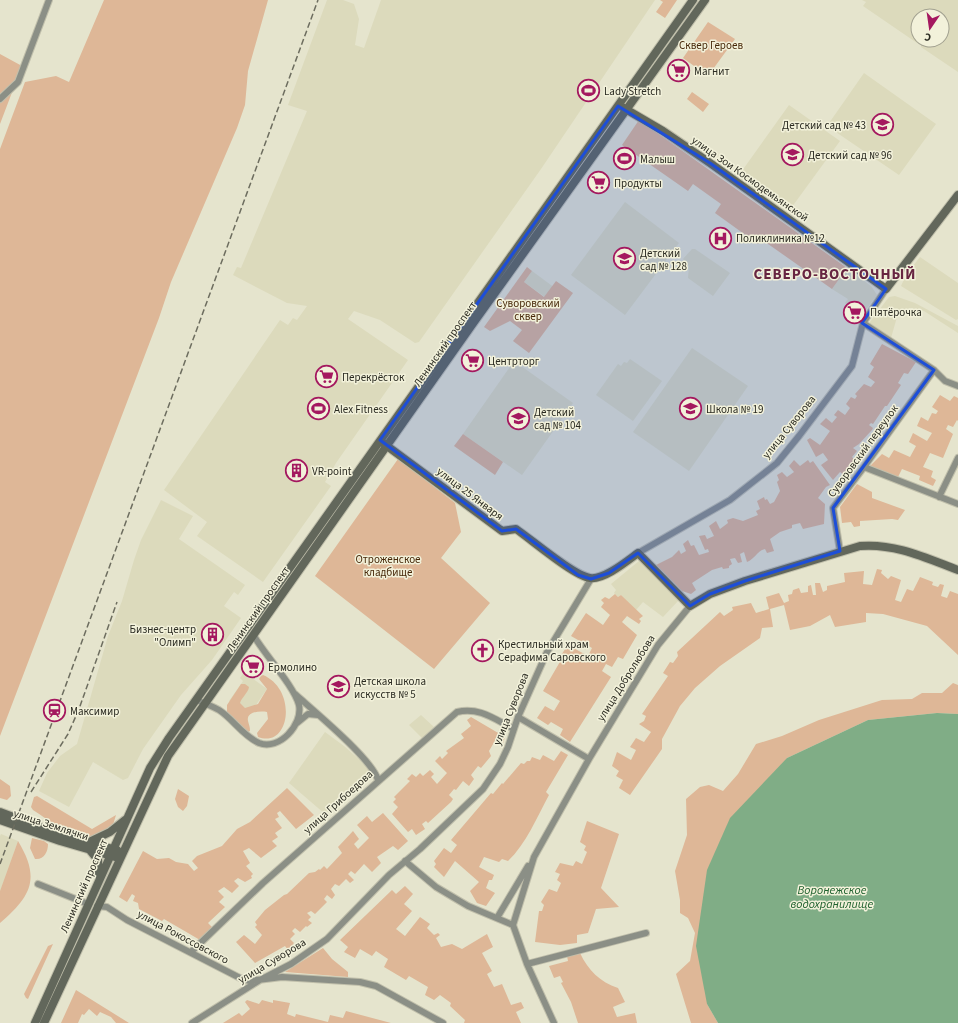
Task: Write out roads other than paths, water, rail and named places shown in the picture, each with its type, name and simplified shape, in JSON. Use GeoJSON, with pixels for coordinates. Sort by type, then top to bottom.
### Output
{"type":"FeatureCollection","features":[{"type":"Feature","properties":{"kind":"main road","name":"Ленинский проспект"},"geometry":{"type":"LineString","coordinates":[[35,1023],[153,763],[169,738],[693,0]]}},
{"type":"Feature","properties":{"kind":"main road","name":"Ленинский проспект"},"geometry":{"type":"LineString","coordinates":[[44,1023],[97,906],[168,756],[254,636],[386,446],[705,0]]}},
{"type":"Feature","properties":{"kind":"main road","name":"улица Зои Космодемьянской"},"geometry":{"type":"LineString","coordinates":[[618,106],[627,109],[710,163],[886,290]]}},
{"type":"Feature","properties":{"kind":"main road"},"geometry":{"type":"LineString","coordinates":[[886,290],[958,195]]}},
{"type":"Feature","properties":{"kind":"main road","name":"улица 25 Января"},"geometry":{"type":"LineString","coordinates":[[380,440],[386,446],[502,531],[516,529],[578,574],[591,579]]}},
{"type":"Feature","properties":{"kind":"main road","name":"улица Добролюбова"},"geometry":{"type":"LineString","coordinates":[[690,606],[710,594],[745,581],[860,546],[886,546],[900,549],[958,570]]}},
{"type":"Feature","properties":{"kind":"main road"},"geometry":{"type":"LineString","coordinates":[[638,553],[690,606]]}},
{"type":"Feature","properties":{"kind":"main road","name":"улица Суворова"},"geometry":{"type":"LineString","coordinates":[[591,579],[614,570],[638,553]]}},
{"type":"Feature","properties":{"kind":"main road"},"geometry":{"type":"LineString","coordinates":[[254,636],[249,632],[256,621],[256,615]]}},
{"type":"Feature","properties":{"kind":"main road","name":"улица Землячки"},"geometry":{"type":"LineString","coordinates":[[0,812],[55,833],[121,855]]}},
{"type":"Feature","properties":{"kind":"main road"},"geometry":{"type":"LineString","coordinates":[[98,883],[98,860],[89,845],[115,829],[129,815]]}},
{"type":"Feature","properties":{"kind":"main road","name":"улица Землячки"},"geometry":{"type":"LineString","coordinates":[[0,820],[53,839],[89,845]]}},
{"type":"Feature","properties":{"kind":"street"},"geometry":{"type":"LineString","coordinates":[[0,99],[18,82],[26,57],[49,0]]}},
{"type":"Feature","properties":{"kind":"street","name":"улица Суворова"},"geometry":{"type":"LineString","coordinates":[[638,553],[730,500],[777,462],[799,436],[852,366],[863,323],[886,290]]}},
{"type":"Feature","properties":{"kind":"street"},"geometry":{"type":"LineString","coordinates":[[863,323],[934,370],[945,381],[958,386]]}},
{"type":"Feature","properties":{"kind":"street","name":"Суворовский переулок"},"geometry":{"type":"LineString","coordinates":[[840,551],[833,508],[934,370]]}},
{"type":"Feature","properties":{"kind":"street"},"geometry":{"type":"LineString","coordinates":[[939,497],[958,458]]}},
{"type":"Feature","properties":{"kind":"street"},"geometry":{"type":"LineString","coordinates":[[864,467],[958,504]]}},
{"type":"Feature","properties":{"kind":"street","name":"улица Суворова"},"geometry":{"type":"LineString","coordinates":[[192,1023],[260,980],[291,964],[327,939],[405,861],[442,829],[483,789],[500,764],[508,747],[518,717],[547,652],[591,579]]}},
{"type":"Feature","properties":{"kind":"street","name":"улица Добролюбова"},"geometry":{"type":"LineString","coordinates":[[513,925],[534,857],[589,758],[658,645],[690,606]]}},
{"type":"Feature","properties":{"kind":"street"},"geometry":{"type":"LineString","coordinates":[[254,636],[294,693],[373,770],[378,780]]}},
{"type":"Feature","properties":{"kind":"street"},"geometry":{"type":"LineString","coordinates":[[196,700],[219,710],[247,735],[264,744],[279,742],[291,731],[296,723],[299,711],[294,693]]}},
{"type":"Feature","properties":{"kind":"street","name":"улица Грибоедова"},"geometry":{"type":"LineString","coordinates":[[190,952],[263,883],[378,780],[457,712],[469,709],[478,711],[514,729]]}},
{"type":"Feature","properties":{"kind":"street"},"geometry":{"type":"LineString","coordinates":[[296,723],[308,714],[318,715]]}},
{"type":"Feature","properties":{"kind":"street"},"geometry":{"type":"LineString","coordinates":[[518,717],[589,758]]}},
{"type":"Feature","properties":{"kind":"street"},"geometry":{"type":"LineString","coordinates":[[497,918],[534,857]]}},
{"type":"Feature","properties":{"kind":"street"},"geometry":{"type":"LineString","coordinates":[[405,861],[436,887],[468,906],[513,925],[527,964],[554,1023]]}},
{"type":"Feature","properties":{"kind":"street"},"geometry":{"type":"LineString","coordinates":[[38,884],[88,904]]}},
{"type":"Feature","properties":{"kind":"street","name":"улица Рокоссовского"},"geometry":{"type":"LineString","coordinates":[[97,906],[107,907],[127,920],[240,978],[260,980],[282,977],[360,982],[376,986],[443,1023]]}},
{"type":"Feature","properties":{"kind":"street"},"geometry":{"type":"LineString","coordinates":[[527,964],[646,934]]}},
{"type":"Feature","properties":{"kind":"water","name":"Воронежское водохранилище"},"geometry":{"type":"Polygon","coordinates":[[[937,713],[958,714],[958,1023],[718,1023],[707,1004],[696,946],[707,870],[730,818],[787,758],[868,720],[937,713]]]}},
{"type":"Feature","properties":{"kind":"railway"},"geometry":{"type":"LineString","coordinates":[[0,864],[318,0]]}},
{"type":"Feature","properties":{"kind":"railway"},"geometry":{"type":"LineString","coordinates":[[31,792],[68,734],[79,709],[117,602]]}},
{"type":"Feature","properties":{"kind":"place","name":"Магнит"},"geometry":{"type":"Point","coordinates":[679,71]}},
{"type":"Feature","properties":{"kind":"place","name":"Lady Stretch"},"geometry":{"type":"Point","coordinates":[588,91]}},
{"type":"Feature","properties":{"kind":"place","name":"Детский сад № 43"},"geometry":{"type":"Point","coordinates":[882,125]}},
{"type":"Feature","properties":{"kind":"place","name":"Детский сад № 96"},"geometry":{"type":"Point","coordinates":[792,155]}},
{"type":"Feature","properties":{"kind":"place","name":"Малыш"},"geometry":{"type":"Point","coordinates":[624,159]}},
{"type":"Feature","properties":{"kind":"place","name":"Продукты"},"geometry":{"type":"Point","coordinates":[598,183]}},
{"type":"Feature","properties":{"kind":"place","name":"Поликлиника №12"},"geometry":{"type":"Point","coordinates":[721,238]}},
{"type":"Feature","properties":{"kind":"place","name":"Детский сад № 128"},"geometry":{"type":"Point","coordinates":[625,259]}},
{"type":"Feature","properties":{"kind":"place","name":"Пятёрочка"},"geometry":{"type":"Point","coordinates":[854,312]}},
{"type":"Feature","properties":{"kind":"place","name":"Центрторг"},"geometry":{"type":"Point","coordinates":[472,361]}},
{"type":"Feature","properties":{"kind":"place","name":"Перекрёсток"},"geometry":{"type":"Point","coordinates":[326,377]}},
{"type":"Feature","properties":{"kind":"place","name":"Alex Fitness"},"geometry":{"type":"Point","coordinates":[318,409]}},
{"type":"Feature","properties":{"kind":"place","name":"Школа № 19"},"geometry":{"type":"Point","coordinates":[690,409]}},
{"type":"Feature","properties":{"kind":"place","name":"Детский сад № 104"},"geometry":{"type":"Point","coordinates":[518,418]}},
{"type":"Feature","properties":{"kind":"place","name":"VR-point"},"geometry":{"type":"Point","coordinates":[296,471]}},
{"type":"Feature","properties":{"kind":"place","name":"Бизнес-центр \"Олимп\""},"geometry":{"type":"Point","coordinates":[212,635]}},
{"type":"Feature","properties":{"kind":"place","name":"Крестильный храм Серафима Саровского"},"geometry":{"type":"Point","coordinates":[482,650]}},
{"type":"Feature","properties":{"kind":"place","name":"Ермолино"},"geometry":{"type":"Point","coordinates":[252,667]}},
{"type":"Feature","properties":{"kind":"place","name":"Детская школа искусств № 5"},"geometry":{"type":"Point","coordinates":[338,687]}},
{"type":"Feature","properties":{"kind":"place","name":"Максимир"},"geometry":{"type":"Point","coordinates":[55,711]}},
{"type":"Feature","properties":{"kind":"district","name":"СЕВЕРО-ВОСТОЧНЫЙ"},"geometry":{"type":"Point","coordinates":[835,274]}},
{"type":"Feature","properties":{"kind":"park label","name":"Сквер Героев"},"geometry":{"type":"Point","coordinates":[711,45]}},
{"type":"Feature","properties":{"kind":"park label","name":"Суворовский сквер"},"geometry":{"type":"Point","coordinates":[528,309]}},
{"type":"Feature","properties":{"kind":"park label","name":"Отроженское кладбище"},"geometry":{"type":"Point","coordinates":[388,565]}}]}
